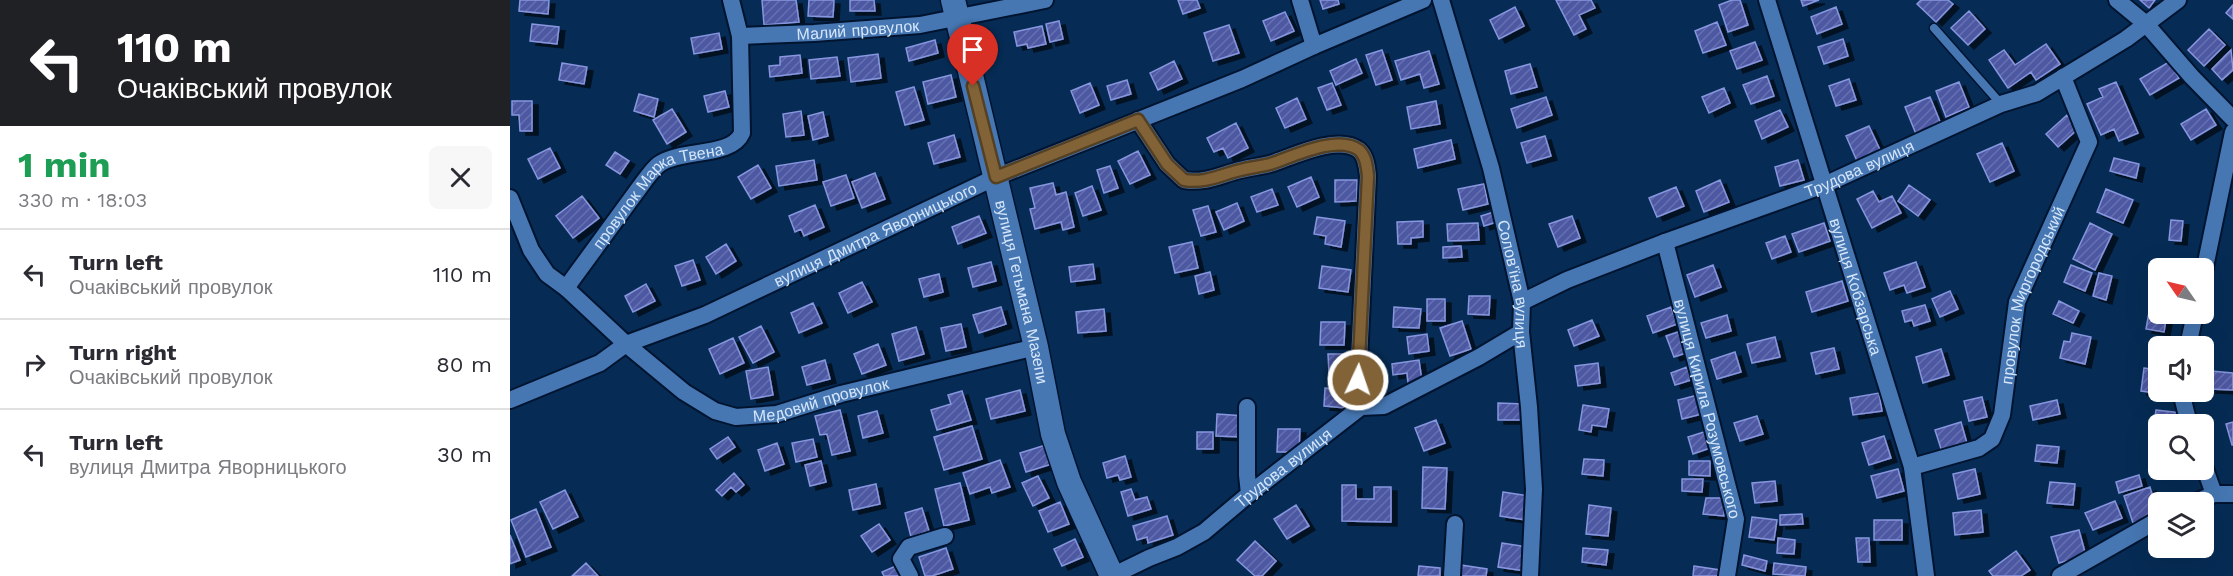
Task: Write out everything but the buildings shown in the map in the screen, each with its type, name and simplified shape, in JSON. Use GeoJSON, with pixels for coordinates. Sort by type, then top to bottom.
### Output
{"type":"FeatureCollection","features":[{"type":"Feature","properties":{"kind":"street","name":"провулок Марка Твена"},"geometry":{"type":"LineString","coordinates":[[566,288],[660,163],[683,154],[729,148],[739,140],[742,133],[740,36],[731,0]]}},
{"type":"Feature","properties":{"kind":"street","name":"Малий провулок"},"geometry":{"type":"LineString","coordinates":[[740,36],[920,25],[955,9],[1045,0]]}},
{"type":"Feature","properties":{"kind":"street"},"geometry":{"type":"LineString","coordinates":[[1300,0],[1314,46]]}},
{"type":"Feature","properties":{"kind":"street","name":"вулиця Дмитра Яворницького"},"geometry":{"type":"LineString","coordinates":[[510,400],[600,363],[626,344],[705,315],[996,177],[1242,79],[1423,0]]}},
{"type":"Feature","properties":{"kind":"street","name":"Солов'їна вулиця"},"geometry":{"type":"LineString","coordinates":[[1441,0],[1491,168],[1522,302],[1521,332],[1534,489],[1530,576]]}},
{"type":"Feature","properties":{"kind":"street","name":"вулиця Кобзарська"},"geometry":{"type":"LineString","coordinates":[[1767,0],[1912,467],[1926,576]]}},
{"type":"Feature","properties":{"kind":"street"},"geometry":{"type":"LineString","coordinates":[[2117,0],[2146,24],[2192,77],[2233,119]]}},
{"type":"Feature","properties":{"kind":"street","name":"Трудова вулиця"},"geometry":{"type":"LineString","coordinates":[[1522,302],[1567,280],[1665,242],[1824,185],[2001,104],[2037,93],[2126,39],[2178,0]]}},
{"type":"Feature","properties":{"kind":"street","name":"вулиця Гетьмана Мазепи"},"geometry":{"type":"LineString","coordinates":[[955,9],[1036,347],[1053,434],[1073,493],[1112,576]]}},
{"type":"Feature","properties":{"kind":"street","name":"провулок Миргородський"},"geometry":{"type":"LineString","coordinates":[[1912,467],[1979,448],[1992,439],[2002,415],[2017,302],[2089,142],[2063,77]]}},
{"type":"Feature","properties":{"kind":"street"},"geometry":{"type":"LineString","coordinates":[[1138,120],[1167,164],[1184,180],[1208,180],[1270,164],[1309,149],[1346,146],[1359,151],[1366,161],[1368,176],[1358,380],[1361,407]]}},
{"type":"Feature","properties":{"kind":"street"},"geometry":{"type":"LineString","coordinates":[[2207,258],[2233,132]]}},
{"type":"Feature","properties":{"kind":"street","name":"Медовий провулок"},"geometry":{"type":"LineString","coordinates":[[510,198],[531,250],[547,274],[684,392],[715,411],[736,417],[777,414],[841,394],[1036,347]]}},
{"type":"Feature","properties":{"kind":"street","name":"вулиця Кирила Розумовського"},"geometry":{"type":"LineString","coordinates":[[1665,242],[1736,519],[1727,576]]}},
{"type":"Feature","properties":{"kind":"street","name":"Трудова вулиця"},"geometry":{"type":"LineString","coordinates":[[1112,576],[1177,547],[1204,532],[1361,407],[1384,406],[1479,357],[1521,332]]}},
{"type":"Feature","properties":{"kind":"street"},"geometry":{"type":"LineString","coordinates":[[1247,407],[1246,443],[1249,494]]}},
{"type":"Feature","properties":{"kind":"street"},"geometry":{"type":"LineString","coordinates":[[2214,494],[2233,494]]}},
{"type":"Feature","properties":{"kind":"street"},"geometry":{"type":"LineString","coordinates":[[1452,576],[1455,524]]}},
{"type":"Feature","properties":{"kind":"street"},"geometry":{"type":"LineString","coordinates":[[2060,576],[2148,526]]}},
{"type":"Feature","properties":{"kind":"street"},"geometry":{"type":"LineString","coordinates":[[910,576],[901,559],[909,547],[945,536]]}},
{"type":"Feature","properties":{"kind":"lane"},"geometry":{"type":"LineString","coordinates":[[1934,28],[2001,104]]}},
{"type":"Feature","properties":{"kind":"route"},"geometry":{"type":"LineString","coordinates":[[973,86],[996,177],[1138,120],[1174,172],[1184,180],[1194,182],[1270,164],[1309,149],[1346,146],[1359,151],[1366,161],[1368,176],[1358,380]]}}]}
